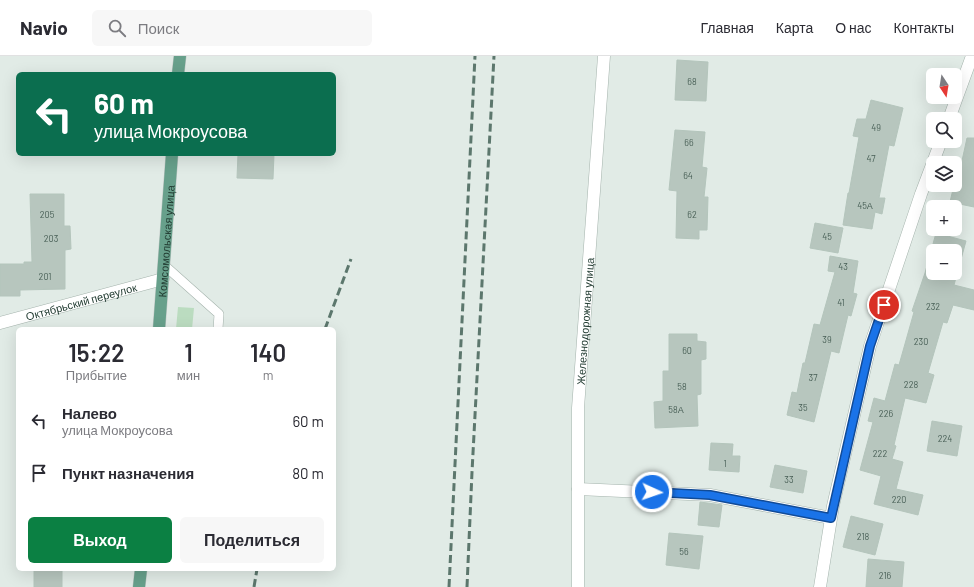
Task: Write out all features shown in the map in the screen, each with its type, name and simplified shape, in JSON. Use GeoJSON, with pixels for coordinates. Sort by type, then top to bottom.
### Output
{"type":"FeatureCollection","features":[{"type":"Feature","properties":{"kind":"main road"},"geometry":{"type":"LineString","coordinates":[[178,72],[180,56]]}},
{"type":"Feature","properties":{"kind":"main road","name":"Комсомольская улица"},"geometry":{"type":"LineString","coordinates":[[159,327],[172,156]]}},
{"type":"Feature","properties":{"kind":"main road"},"geometry":{"type":"LineString","coordinates":[[139,587],[141,571]]}},
{"type":"Feature","properties":{"kind":"street","name":"Железнодорожная улица"},"geometry":{"type":"LineString","coordinates":[[578,587],[578,408],[604,56]]}},
{"type":"Feature","properties":{"kind":"street"},"geometry":{"type":"LineString","coordinates":[[952,112],[972,56]]}},
{"type":"Feature","properties":{"kind":"street"},"geometry":{"type":"LineString","coordinates":[[820,587],[831,518],[870,346],[921,194],[938,148]]}},
{"type":"Feature","properties":{"kind":"street","name":"Октябрьский переулок"},"geometry":{"type":"LineString","coordinates":[[0,323],[163,279]]}},
{"type":"Feature","properties":{"kind":"street"},"geometry":{"type":"LineString","coordinates":[[578,489],[710,495],[831,518]]}},
{"type":"Feature","properties":{"kind":"lane"},"geometry":{"type":"LineString","coordinates":[[164,265],[219,314],[218,327]]}},
{"type":"Feature","properties":{"kind":"green space"},"geometry":{"type":"Polygon","coordinates":[[[178,307],[194,308],[192,327],[176,327],[178,307]]]}},
{"type":"Feature","properties":{"kind":"building"},"geometry":{"type":"Polygon","coordinates":[[[677,60],[708,62],[706,101],[675,100],[677,60]]]}},
{"type":"Feature","properties":{"kind":"building"},"geometry":{"type":"Polygon","coordinates":[[[871,100],[903,108],[894,146],[889,145],[879,198],[885,198],[882,214],[875,212],[872,229],[843,225],[859,137],[853,136],[857,119],[866,119],[871,100]]]}},
{"type":"Feature","properties":{"kind":"building"},"geometry":{"type":"Polygon","coordinates":[[[675,130],[705,132],[702,167],[707,168],[704,197],[708,197],[707,230],[699,230],[699,239],[676,238],[677,191],[669,190],[675,130]]]}},
{"type":"Feature","properties":{"kind":"building"},"geometry":{"type":"Polygon","coordinates":[[[967,138],[974,138],[974,207],[962,204],[962,200],[950,200],[952,192],[962,192],[962,161],[967,138]]]}},
{"type":"Feature","properties":{"kind":"building"},"geometry":{"type":"Polygon","coordinates":[[[238,156],[274,156],[273,179],[237,178],[238,156]]]}},
{"type":"Feature","properties":{"kind":"building"},"geometry":{"type":"Polygon","coordinates":[[[30,194],[64,194],[64,226],[70,226],[71,249],[65,250],[65,289],[20,290],[20,296],[0,296],[0,264],[24,264],[24,262],[32,262],[30,194]]]}},
{"type":"Feature","properties":{"kind":"building"},"geometry":{"type":"Polygon","coordinates":[[[815,223],[843,228],[838,253],[810,248],[815,223]]]}},
{"type":"Feature","properties":{"kind":"building"},"geometry":{"type":"Polygon","coordinates":[[[935,236],[947,236],[966,241],[962,256],[962,244],[933,244],[935,236]]]}},
{"type":"Feature","properties":{"kind":"building"},"geometry":{"type":"Polygon","coordinates":[[[830,256],[858,261],[853,293],[857,294],[851,316],[848,315],[839,353],[831,351],[814,422],[787,415],[792,392],[797,393],[803,363],[805,363],[814,324],[820,325],[835,272],[828,271],[830,256]]]}},
{"type":"Feature","properties":{"kind":"building"},"geometry":{"type":"Polygon","coordinates":[[[926,269],[926,280],[955,280],[954,285],[974,290],[974,310],[953,305],[947,323],[943,322],[928,373],[934,375],[926,403],[905,398],[894,445],[896,446],[892,459],[903,462],[896,489],[923,495],[918,515],[874,504],[881,476],[860,470],[873,422],[868,421],[874,398],[885,401],[895,364],[899,365],[914,312],[912,311],[926,269]]]}},
{"type":"Feature","properties":{"kind":"building"},"geometry":{"type":"Polygon","coordinates":[[[669,334],[697,334],[697,341],[706,342],[706,359],[701,360],[701,394],[697,395],[698,426],[655,428],[654,402],[663,401],[663,371],[669,371],[669,334]]]}},
{"type":"Feature","properties":{"kind":"building"},"geometry":{"type":"Polygon","coordinates":[[[932,421],[962,426],[957,456],[927,451],[932,421]]]}},
{"type":"Feature","properties":{"kind":"building"},"geometry":{"type":"Polygon","coordinates":[[[711,443],[733,444],[732,456],[740,456],[739,472],[709,470],[711,443]]]}},
{"type":"Feature","properties":{"kind":"building"},"geometry":{"type":"Polygon","coordinates":[[[775,465],[807,471],[803,493],[770,487],[775,465]]]}},
{"type":"Feature","properties":{"kind":"building"},"geometry":{"type":"Polygon","coordinates":[[[700,502],[722,505],[719,527],[698,525],[700,502]]]}},
{"type":"Feature","properties":{"kind":"building"},"geometry":{"type":"Polygon","coordinates":[[[851,516],[883,524],[875,555],[843,547],[851,516]]]}},
{"type":"Feature","properties":{"kind":"building"},"geometry":{"type":"Polygon","coordinates":[[[669,533],[703,536],[699,569],[666,565],[669,533]]]}},
{"type":"Feature","properties":{"kind":"building"},"geometry":{"type":"Polygon","coordinates":[[[868,559],[904,562],[902,587],[866,587],[868,559]]]}},
{"type":"Feature","properties":{"kind":"building"},"geometry":{"type":"Polygon","coordinates":[[[34,571],[62,571],[62,587],[34,587],[34,571]]]}},
{"type":"Feature","properties":{"kind":"railway"},"geometry":{"type":"LineString","coordinates":[[449,587],[475,56]]}},
{"type":"Feature","properties":{"kind":"railway"},"geometry":{"type":"LineString","coordinates":[[467,587],[494,56]]}},
{"type":"Feature","properties":{"kind":"railway"},"geometry":{"type":"LineString","coordinates":[[326,327],[351,259]]}},
{"type":"Feature","properties":{"kind":"railway"},"geometry":{"type":"LineString","coordinates":[[254,587],[257,571]]}},
{"type":"Feature","properties":{"kind":"route"},"geometry":{"type":"LineString","coordinates":[[652,492],[710,495],[831,518],[870,346],[884,305]]}}]}
